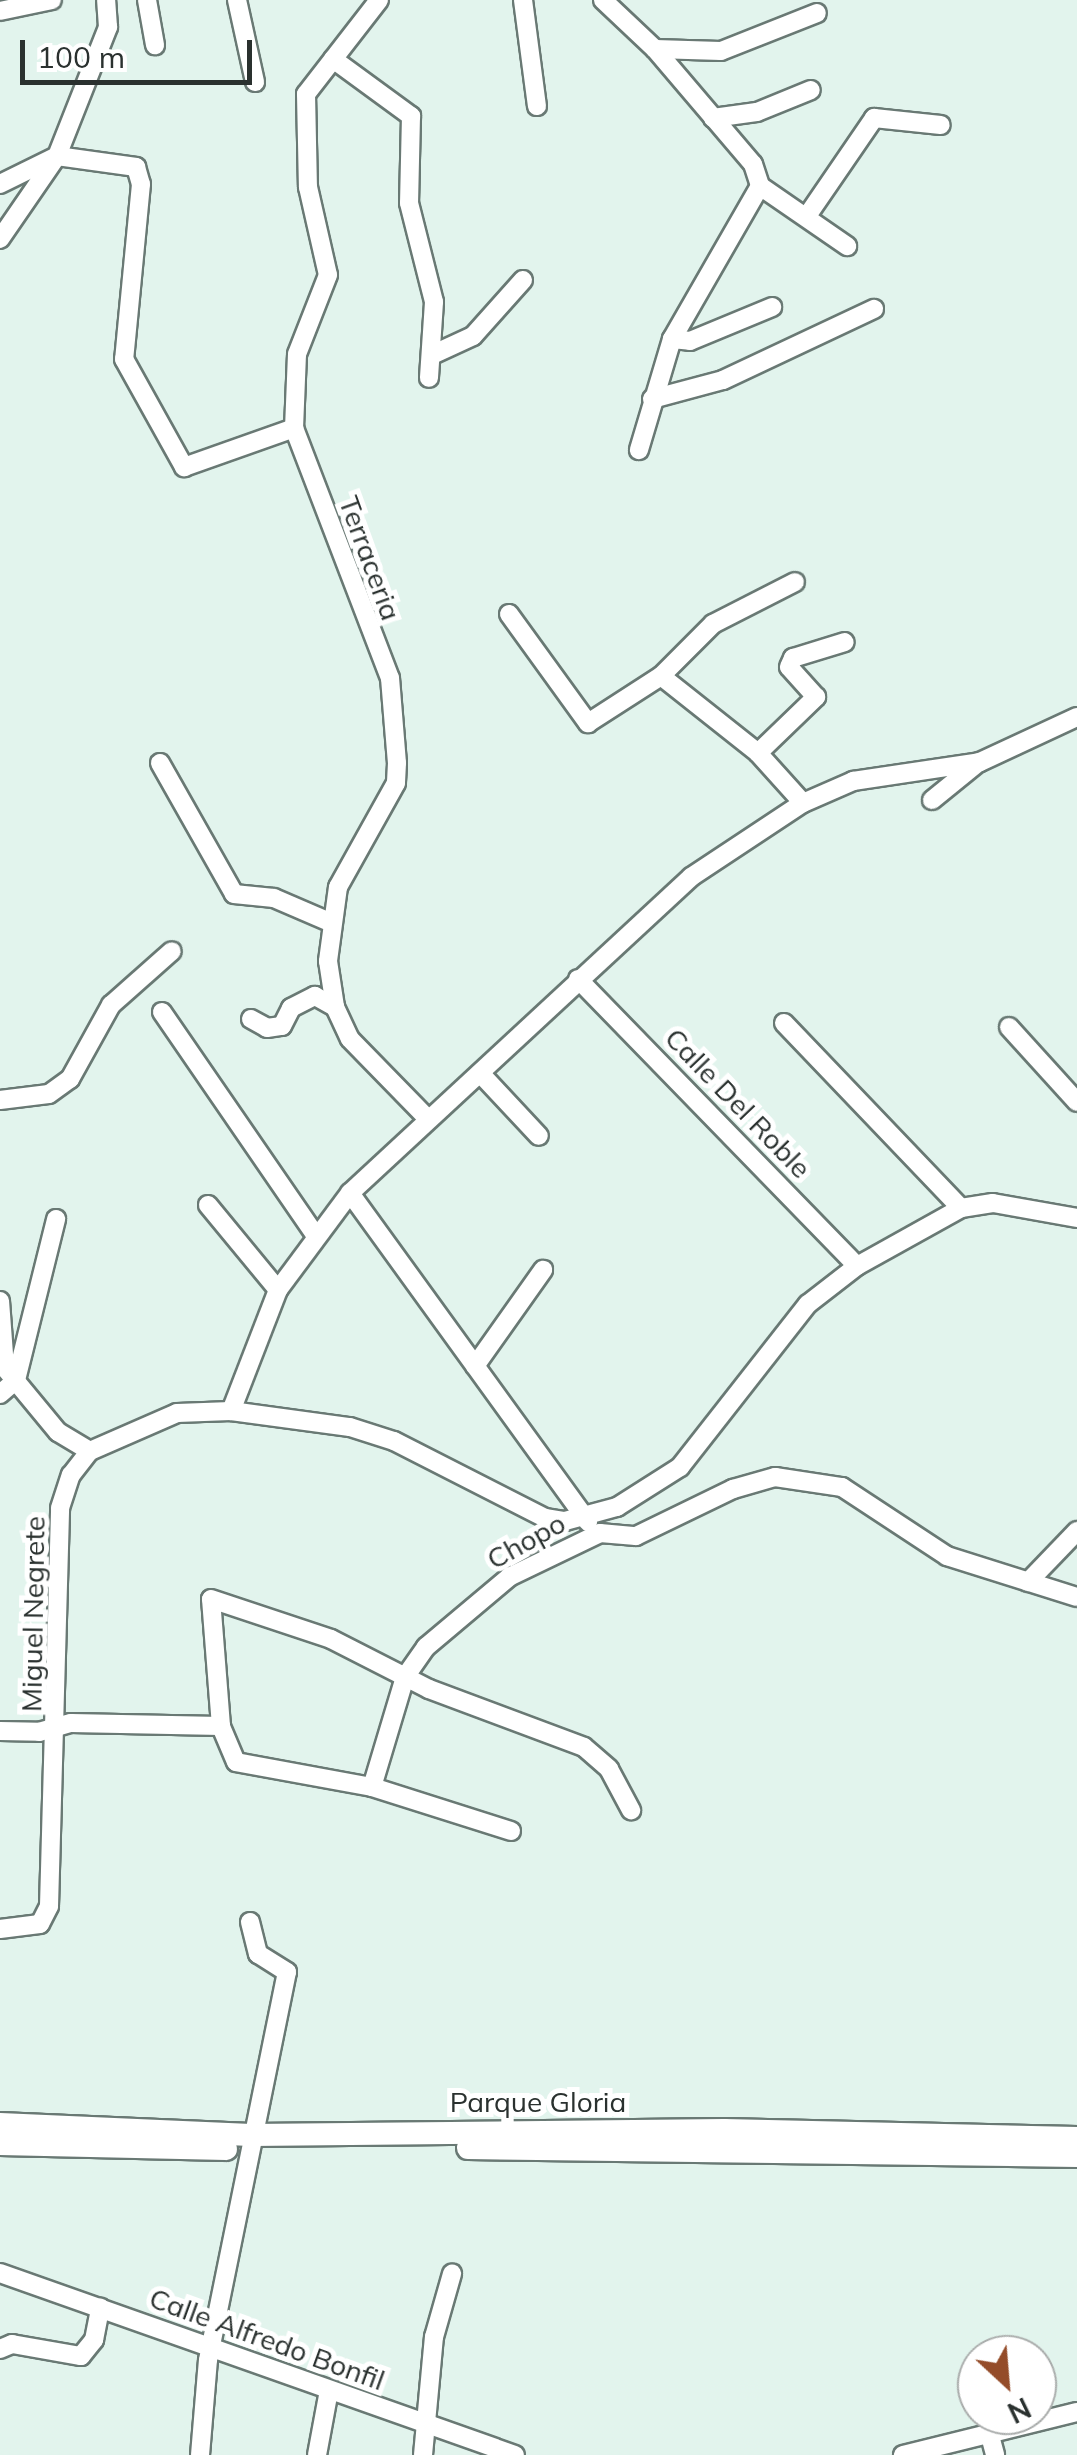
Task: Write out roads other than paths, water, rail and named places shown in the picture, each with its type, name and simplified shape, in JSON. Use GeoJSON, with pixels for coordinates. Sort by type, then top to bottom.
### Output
{"type":"FeatureCollection","features":[{"type":"Feature","properties":{"kind":"main road","name":"Parque Gloria"},"geometry":{"type":"LineString","coordinates":[[0,2124],[56,2135],[250,2142],[1077,2138]]}},
{"type":"Feature","properties":{"kind":"main road","name":"Parque Gloria"},"geometry":{"type":"LineString","coordinates":[[0,2144],[56,2135]]}},
{"type":"Feature","properties":{"kind":"main road","name":"Parque Gloria"},"geometry":{"type":"LineString","coordinates":[[725,2139],[1077,2156]]}},
{"type":"Feature","properties":{"kind":"street"},"geometry":{"type":"LineString","coordinates":[[3,7],[52,0]]}},
{"type":"Feature","properties":{"kind":"street"},"geometry":{"type":"LineString","coordinates":[[0,238],[56,156],[108,27],[106,0]]}},
{"type":"Feature","properties":{"kind":"street"},"geometry":{"type":"LineString","coordinates":[[146,0],[155,46]]}},
{"type":"Feature","properties":{"kind":"street"},"geometry":{"type":"LineString","coordinates":[[238,0],[255,82]]}},
{"type":"Feature","properties":{"kind":"street","name":"Terraceria"},"geometry":{"type":"LineString","coordinates":[[379,0],[306,94],[308,188],[328,275],[297,354],[294,428],[390,678],[397,764],[396,783],[347,864],[332,922],[328,961],[335,1006],[350,1039],[427,1118]]}},
{"type":"Feature","properties":{"kind":"street"},"geometry":{"type":"LineString","coordinates":[[523,0],[537,106]]}},
{"type":"Feature","properties":{"kind":"street"},"geometry":{"type":"LineString","coordinates":[[602,0],[655,49],[753,164],[760,186],[847,246]]}},
{"type":"Feature","properties":{"kind":"street"},"geometry":{"type":"LineString","coordinates":[[655,49],[721,51],[817,13]]}},
{"type":"Feature","properties":{"kind":"street"},"geometry":{"type":"LineString","coordinates":[[333,58],[412,116],[409,202],[434,302],[434,354],[428,378]]}},
{"type":"Feature","properties":{"kind":"street"},"geometry":{"type":"LineString","coordinates":[[713,118],[757,112],[811,90]]}},
{"type":"Feature","properties":{"kind":"street"},"geometry":{"type":"LineString","coordinates":[[807,216],[874,118],[940,124]]}},
{"type":"Feature","properties":{"kind":"street"},"geometry":{"type":"LineString","coordinates":[[0,184],[56,156],[136,167],[142,184],[124,359],[184,467],[294,428]]}},
{"type":"Feature","properties":{"kind":"street"},"geometry":{"type":"LineString","coordinates":[[639,450],[672,339],[760,186]]}},
{"type":"Feature","properties":{"kind":"street"},"geometry":{"type":"LineString","coordinates":[[434,354],[474,336],[523,280]]}},
{"type":"Feature","properties":{"kind":"street"},"geometry":{"type":"LineString","coordinates":[[672,339],[690,340],[772,306]]}},
{"type":"Feature","properties":{"kind":"street"},"geometry":{"type":"LineString","coordinates":[[652,399],[723,380],[874,310]]}},
{"type":"Feature","properties":{"kind":"street"},"geometry":{"type":"LineString","coordinates":[[509,614],[588,723],[661,676],[713,624],[794,582]]}},
{"type":"Feature","properties":{"kind":"street"},"geometry":{"type":"LineString","coordinates":[[758,753],[816,697],[790,667],[793,658],[845,642]]}},
{"type":"Feature","properties":{"kind":"street"},"geometry":{"type":"LineString","coordinates":[[661,676],[758,753],[803,803]]}},
{"type":"Feature","properties":{"kind":"street"},"geometry":{"type":"LineString","coordinates":[[932,800],[980,762],[1077,717]]}},
{"type":"Feature","properties":{"kind":"street"},"geometry":{"type":"LineString","coordinates":[[231,1411],[278,1290],[350,1193],[691,877],[803,803],[853,781],[980,762]]}},
{"type":"Feature","properties":{"kind":"street"},"geometry":{"type":"LineString","coordinates":[[160,763],[234,894],[274,898],[332,922]]}},
{"type":"Feature","properties":{"kind":"street"},"geometry":{"type":"LineString","coordinates":[[0,1100],[49,1094],[70,1078],[111,1005],[172,951]]}},
{"type":"Feature","properties":{"kind":"street","name":"Calle Del Roble"},"geometry":{"type":"LineString","coordinates":[[578,978],[858,1266]]}},
{"type":"Feature","properties":{"kind":"street"},"geometry":{"type":"LineString","coordinates":[[252,1019],[266,1028],[282,1026],[292,1008],[315,996],[335,1006]]}},
{"type":"Feature","properties":{"kind":"street"},"geometry":{"type":"LineString","coordinates":[[162,1012],[316,1236]]}},
{"type":"Feature","properties":{"kind":"street"},"geometry":{"type":"LineString","coordinates":[[784,1023],[961,1208]]}},
{"type":"Feature","properties":{"kind":"street"},"geometry":{"type":"LineString","coordinates":[[1009,1027],[1075,1094]]}},
{"type":"Feature","properties":{"kind":"street"},"geometry":{"type":"LineString","coordinates":[[480,1073],[539,1136]]}},
{"type":"Feature","properties":{"kind":"street"},"geometry":{"type":"LineString","coordinates":[[350,1193],[582,1516],[600,1533]]}},
{"type":"Feature","properties":{"kind":"street"},"geometry":{"type":"LineString","coordinates":[[0,1300],[7,1372],[58,1432],[90,1452],[178,1413],[231,1411],[350,1427],[394,1442],[545,1518],[582,1516],[646,1493],[680,1466],[808,1304],[858,1266],[961,1208],[993,1203],[1077,1218]]}},
{"type":"Feature","properties":{"kind":"street"},"geometry":{"type":"LineString","coordinates":[[208,1205],[278,1290]]}},
{"type":"Feature","properties":{"kind":"street"},"geometry":{"type":"LineString","coordinates":[[0,1394],[56,1219]]}},
{"type":"Feature","properties":{"kind":"street"},"geometry":{"type":"LineString","coordinates":[[475,1366],[543,1270]]}},
{"type":"Feature","properties":{"kind":"street","name":"Miguel Negrete"},"geometry":{"type":"LineString","coordinates":[[0,1929],[40,1924],[49,1906],[58,1726],[60,1508],[71,1474],[90,1452]]}},
{"type":"Feature","properties":{"kind":"street","name":"Chopo"},"geometry":{"type":"LineString","coordinates":[[372,1786],[405,1677],[426,1648],[508,1577],[600,1533],[636,1536],[716,1496],[775,1477],[813,1480],[869,1501],[947,1556],[1077,1597]]}},
{"type":"Feature","properties":{"kind":"street"},"geometry":{"type":"LineString","coordinates":[[1028,1582],[1077,1530]]}},
{"type":"Feature","properties":{"kind":"street"},"geometry":{"type":"LineString","coordinates":[[511,1831],[372,1786],[236,1762],[221,1726],[211,1599],[331,1639],[405,1677],[584,1747],[609,1768],[631,1810]]}},
{"type":"Feature","properties":{"kind":"street"},"geometry":{"type":"LineString","coordinates":[[0,1730],[221,1726]]}},
{"type":"Feature","properties":{"kind":"street"},"geometry":{"type":"LineString","coordinates":[[200,2455],[214,2347],[250,2142],[287,1972],[258,1954],[250,1922]]}},
{"type":"Feature","properties":{"kind":"street","name":"Calle Alfredo Bonfil"},"geometry":{"type":"LineString","coordinates":[[0,2273],[515,2455]]}},
{"type":"Feature","properties":{"kind":"street"},"geometry":{"type":"LineString","coordinates":[[434,2455],[434,2336],[452,2274]]}},
{"type":"Feature","properties":{"kind":"street"},"geometry":{"type":"LineString","coordinates":[[0,2349],[12,2344],[81,2356],[94,2340],[100,2308]]}},
{"type":"Feature","properties":{"kind":"street"},"geometry":{"type":"LineString","coordinates":[[317,2455],[328,2390]]}},
{"type":"Feature","properties":{"kind":"street"},"geometry":{"type":"LineString","coordinates":[[423,2455],[431,2427]]}},
{"type":"Feature","properties":{"kind":"street"},"geometry":{"type":"LineString","coordinates":[[903,2455],[978,2435]]}}]}
